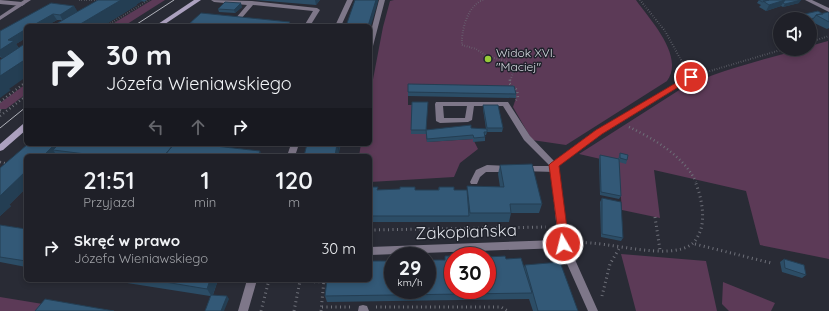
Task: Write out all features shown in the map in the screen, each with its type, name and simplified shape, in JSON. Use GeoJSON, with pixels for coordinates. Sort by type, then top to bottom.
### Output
{"type":"FeatureCollection","features":[{"type":"Feature","properties":{"kind":"main road"},"geometry":{"type":"LineString","coordinates":[[161,24],[198,0]]}},
{"type":"Feature","properties":{"kind":"main road"},"geometry":{"type":"LineString","coordinates":[[0,148],[24,128]]}},
{"type":"Feature","properties":{"kind":"street"},"geometry":{"type":"LineString","coordinates":[[0,18],[28,0]]}},
{"type":"Feature","properties":{"kind":"street"},"geometry":{"type":"LineString","coordinates":[[214,0],[317,10],[308,24]]}},
{"type":"Feature","properties":{"kind":"street"},"geometry":{"type":"LineString","coordinates":[[339,24],[350,0]]}},
{"type":"Feature","properties":{"kind":"street"},"geometry":{"type":"LineString","coordinates":[[372,38],[382,0]]}},
{"type":"Feature","properties":{"kind":"street"},"geometry":{"type":"LineString","coordinates":[[808,0],[829,10]]}},
{"type":"Feature","properties":{"kind":"street"},"geometry":{"type":"LineString","coordinates":[[0,2],[22,4]]}},
{"type":"Feature","properties":{"kind":"street"},"geometry":{"type":"LineString","coordinates":[[238,19],[252,3]]}},
{"type":"Feature","properties":{"kind":"street"},"geometry":{"type":"LineString","coordinates":[[474,182],[476,174],[485,168],[554,167],[599,132],[691,77]]}},
{"type":"Feature","properties":{"kind":"street"},"geometry":{"type":"LineString","coordinates":[[471,104],[468,120],[440,121],[439,104],[471,104],[506,104],[527,138],[554,167],[563,244],[593,311]]}},
{"type":"Feature","properties":{"kind":"street","name":"Zakopiańska"},"geometry":{"type":"LineString","coordinates":[[372,251],[563,244]]}},
{"type":"Feature","properties":{"kind":"street"},"geometry":{"type":"LineString","coordinates":[[243,311],[251,282]]}},
{"type":"Feature","properties":{"kind":"path"},"geometry":{"type":"LineString","coordinates":[[79,0],[105,0]]}},
{"type":"Feature","properties":{"kind":"path"},"geometry":{"type":"LineString","coordinates":[[109,24],[149,0]]}},
{"type":"Feature","properties":{"kind":"path"},"geometry":{"type":"LineString","coordinates":[[483,0],[473,6],[465,23],[462,45],[476,49],[487,56],[506,61],[513,66],[514,70],[509,83],[517,90]]}},
{"type":"Feature","properties":{"kind":"path"},"geometry":{"type":"LineString","coordinates":[[640,0],[665,31],[691,77],[773,52]]}},
{"type":"Feature","properties":{"kind":"path"},"geometry":{"type":"LineString","coordinates":[[139,3],[143,4]]}},
{"type":"Feature","properties":{"kind":"path"},"geometry":{"type":"LineString","coordinates":[[817,40],[829,36]]}},
{"type":"Feature","properties":{"kind":"path"},"geometry":{"type":"LineString","coordinates":[[0,102],[24,84]]}},
{"type":"Feature","properties":{"kind":"path"},"geometry":{"type":"LineString","coordinates":[[0,116],[24,98]]}},
{"type":"Feature","properties":{"kind":"path"},"geometry":{"type":"LineString","coordinates":[[615,122],[653,140],[674,155],[688,169],[696,180],[703,218],[702,231],[695,244]]}},
{"type":"Feature","properties":{"kind":"path"},"geometry":{"type":"LineString","coordinates":[[0,162],[11,164],[6,169]]}},
{"type":"Feature","properties":{"kind":"path"},"geometry":{"type":"LineString","coordinates":[[655,217],[660,250]]}},
{"type":"Feature","properties":{"kind":"path"},"geometry":{"type":"LineString","coordinates":[[372,230],[546,227]]}},
{"type":"Feature","properties":{"kind":"path"},"geometry":{"type":"LineString","coordinates":[[563,244],[580,242],[660,250],[683,249],[695,244],[771,263]]}},
{"type":"Feature","properties":{"kind":"path"},"geometry":{"type":"LineString","coordinates":[[601,299],[608,264],[620,247]]}},
{"type":"Feature","properties":{"kind":"path"},"geometry":{"type":"LineString","coordinates":[[262,311],[269,282]]}},
{"type":"Feature","properties":{"kind":"path"},"geometry":{"type":"LineString","coordinates":[[294,311],[300,282]]}},
{"type":"Feature","properties":{"kind":"path"},"geometry":{"type":"LineString","coordinates":[[321,311],[324,282]]}},
{"type":"Feature","properties":{"kind":"path"},"geometry":{"type":"LineString","coordinates":[[322,306],[362,309]]}},
{"type":"Feature","properties":{"kind":"path"},"geometry":{"type":"LineString","coordinates":[[374,306],[501,307],[508,311]]}},
{"type":"Feature","properties":{"kind":"shaded area"},"geometry":{"type":"Polygon","coordinates":[[[152,0],[165,0],[127,24],[112,24],[152,0]]]}},
{"type":"Feature","properties":{"kind":"shaded area"},"geometry":{"type":"Polygon","coordinates":[[[636,0],[664,39],[672,61],[671,71],[667,81],[566,145],[532,140],[513,107],[516,98],[513,89],[408,88],[408,105],[412,105],[426,134],[427,142],[473,139],[478,149],[460,163],[454,177],[372,182],[372,154],[359,154],[361,146],[372,146],[372,85],[383,27],[390,1],[636,0]]]}},
{"type":"Feature","properties":{"kind":"shaded area"},"geometry":{"type":"Polygon","coordinates":[[[828,41],[829,259],[760,245],[746,191],[654,170],[660,218],[622,210],[618,163],[579,154],[684,87],[727,70],[775,56],[817,56],[817,44],[828,41]]]}},
{"type":"Feature","properties":{"kind":"shaded area"},"geometry":{"type":"Polygon","coordinates":[[[24,85],[24,96],[6,109],[0,109],[0,103],[24,85]]]}},
{"type":"Feature","properties":{"kind":"shaded area"},"geometry":{"type":"Polygon","coordinates":[[[621,254],[706,261],[717,311],[636,311],[621,254]]]}},
{"type":"Feature","properties":{"kind":"shaded area"},"geometry":{"type":"Polygon","coordinates":[[[723,282],[775,303],[771,311],[729,311],[722,304],[723,282]]]}},
{"type":"Feature","properties":{"kind":"shaded area"},"geometry":{"type":"Polygon","coordinates":[[[0,297],[55,306],[51,311],[0,311],[0,297]]]}},
{"type":"Feature","properties":{"kind":"building"},"geometry":{"type":"Polygon","coordinates":[[[98,0],[121,0],[80,24],[56,24],[98,0]]]}},
{"type":"Feature","properties":{"kind":"building"},"geometry":{"type":"Polygon","coordinates":[[[355,0],[376,0],[369,24],[347,24],[355,0]]]}},
{"type":"Feature","properties":{"kind":"building"},"geometry":{"type":"Polygon","coordinates":[[[785,0],[769,5],[763,1],[785,0]]]}},
{"type":"Feature","properties":{"kind":"building"},"geometry":{"type":"Polygon","coordinates":[[[785,0],[801,0],[785,4],[783,3],[785,0]]]}},
{"type":"Feature","properties":{"kind":"building"},"geometry":{"type":"Polygon","coordinates":[[[225,2],[241,3],[234,10],[218,9],[225,2]]]}},
{"type":"Feature","properties":{"kind":"building"},"geometry":{"type":"Polygon","coordinates":[[[51,3],[74,6],[60,15],[53,14],[36,24],[24,24],[24,30],[8,40],[14,41],[0,50],[0,31],[51,3]]]}},
{"type":"Feature","properties":{"kind":"building"},"geometry":{"type":"Polygon","coordinates":[[[818,11],[823,14],[817,15],[817,12],[814,12],[818,11]]]}},
{"type":"Feature","properties":{"kind":"building"},"geometry":{"type":"Polygon","coordinates":[[[828,12],[829,22],[817,16],[828,12]]]}},
{"type":"Feature","properties":{"kind":"building"},"geometry":{"type":"Polygon","coordinates":[[[201,13],[290,22],[288,24],[190,23],[201,13]]]}},
{"type":"Feature","properties":{"kind":"building"},"geometry":{"type":"Polygon","coordinates":[[[24,44],[24,60],[0,76],[0,60],[24,44]]]}},
{"type":"Feature","properties":{"kind":"building"},"geometry":{"type":"Polygon","coordinates":[[[408,84],[514,86],[516,94],[408,92],[408,84]]]}},
{"type":"Feature","properties":{"kind":"building"},"geometry":{"type":"Polygon","coordinates":[[[412,102],[428,102],[426,130],[411,130],[412,102]]]}},
{"type":"Feature","properties":{"kind":"building"},"geometry":{"type":"Polygon","coordinates":[[[483,105],[498,105],[503,128],[487,128],[483,105]]]}},
{"type":"Feature","properties":{"kind":"building"},"geometry":{"type":"Polygon","coordinates":[[[471,125],[471,128],[487,129],[487,132],[484,132],[485,137],[474,138],[473,135],[427,139],[426,130],[471,125]]]}},
{"type":"Feature","properties":{"kind":"building"},"geometry":{"type":"Polygon","coordinates":[[[26,146],[53,146],[45,154],[24,154],[24,173],[0,196],[0,168],[26,146]]]}},
{"type":"Feature","properties":{"kind":"building"},"geometry":{"type":"Polygon","coordinates":[[[57,146],[172,146],[166,154],[86,154],[53,150],[57,146]]]}},
{"type":"Feature","properties":{"kind":"building"},"geometry":{"type":"Polygon","coordinates":[[[172,146],[215,146],[260,151],[259,154],[166,154],[172,146]]]}},
{"type":"Feature","properties":{"kind":"building"},"geometry":{"type":"Polygon","coordinates":[[[306,146],[337,146],[335,154],[304,154],[306,146]]]}},
{"type":"Feature","properties":{"kind":"building"},"geometry":{"type":"Polygon","coordinates":[[[620,153],[628,155],[627,160],[620,158],[620,153]]]}},
{"type":"Feature","properties":{"kind":"building"},"geometry":{"type":"Polygon","coordinates":[[[600,155],[619,159],[621,196],[601,192],[600,155]]]}},
{"type":"Feature","properties":{"kind":"building"},"geometry":{"type":"Polygon","coordinates":[[[532,164],[542,204],[510,204],[511,213],[470,213],[467,186],[504,187],[500,165],[532,164]]]}},
{"type":"Feature","properties":{"kind":"building"},"geometry":{"type":"Polygon","coordinates":[[[372,187],[378,187],[377,190],[415,187],[415,190],[439,190],[439,187],[454,187],[454,190],[467,190],[469,216],[372,216],[372,187]]]}},
{"type":"Feature","properties":{"kind":"building"},"geometry":{"type":"Polygon","coordinates":[[[602,198],[621,202],[623,238],[602,234],[602,198]]]}},
{"type":"Feature","properties":{"kind":"building"},"geometry":{"type":"Polygon","coordinates":[[[0,225],[24,229],[24,261],[0,257],[0,225]]]}},
{"type":"Feature","properties":{"kind":"building"},"geometry":{"type":"Polygon","coordinates":[[[496,256],[505,256],[506,259],[521,258],[532,293],[496,294],[496,256]]]}},
{"type":"Feature","properties":{"kind":"building"},"geometry":{"type":"Polygon","coordinates":[[[784,259],[804,265],[806,275],[785,268],[784,259]]]}},
{"type":"Feature","properties":{"kind":"building"},"geometry":{"type":"Polygon","coordinates":[[[436,260],[444,260],[444,294],[436,294],[436,260]]]}},
{"type":"Feature","properties":{"kind":"building"},"geometry":{"type":"Polygon","coordinates":[[[372,261],[384,261],[384,295],[325,296],[327,282],[372,282],[372,261]]]}},
{"type":"Feature","properties":{"kind":"building"},"geometry":{"type":"Polygon","coordinates":[[[560,262],[578,311],[538,311],[525,265],[560,262]]]}},
{"type":"Feature","properties":{"kind":"building"},"geometry":{"type":"Polygon","coordinates":[[[165,282],[209,282],[207,289],[165,282]]]}},
{"type":"Feature","properties":{"kind":"building"},"geometry":{"type":"Polygon","coordinates":[[[211,295],[227,296],[221,311],[205,311],[211,295]]]}},
{"type":"Feature","properties":{"kind":"building"},"geometry":{"type":"Polygon","coordinates":[[[45,299],[114,311],[35,311],[45,299]]]}},
{"type":"Feature","properties":{"kind":"tram line"},"geometry":{"type":"LineString","coordinates":[[137,24],[174,0]]}},
{"type":"Feature","properties":{"kind":"tram line"},"geometry":{"type":"LineString","coordinates":[[0,128],[24,109]]}},
{"type":"Feature","properties":{"kind":"place","name":"Widok XVI. \"Maciej\""},"geometry":{"type":"Point","coordinates":[488,59]}},
{"type":"Feature","properties":{"kind":"route"},"geometry":{"type":"LineString","coordinates":[[563,244],[554,165],[599,132],[691,77]]}}]}
